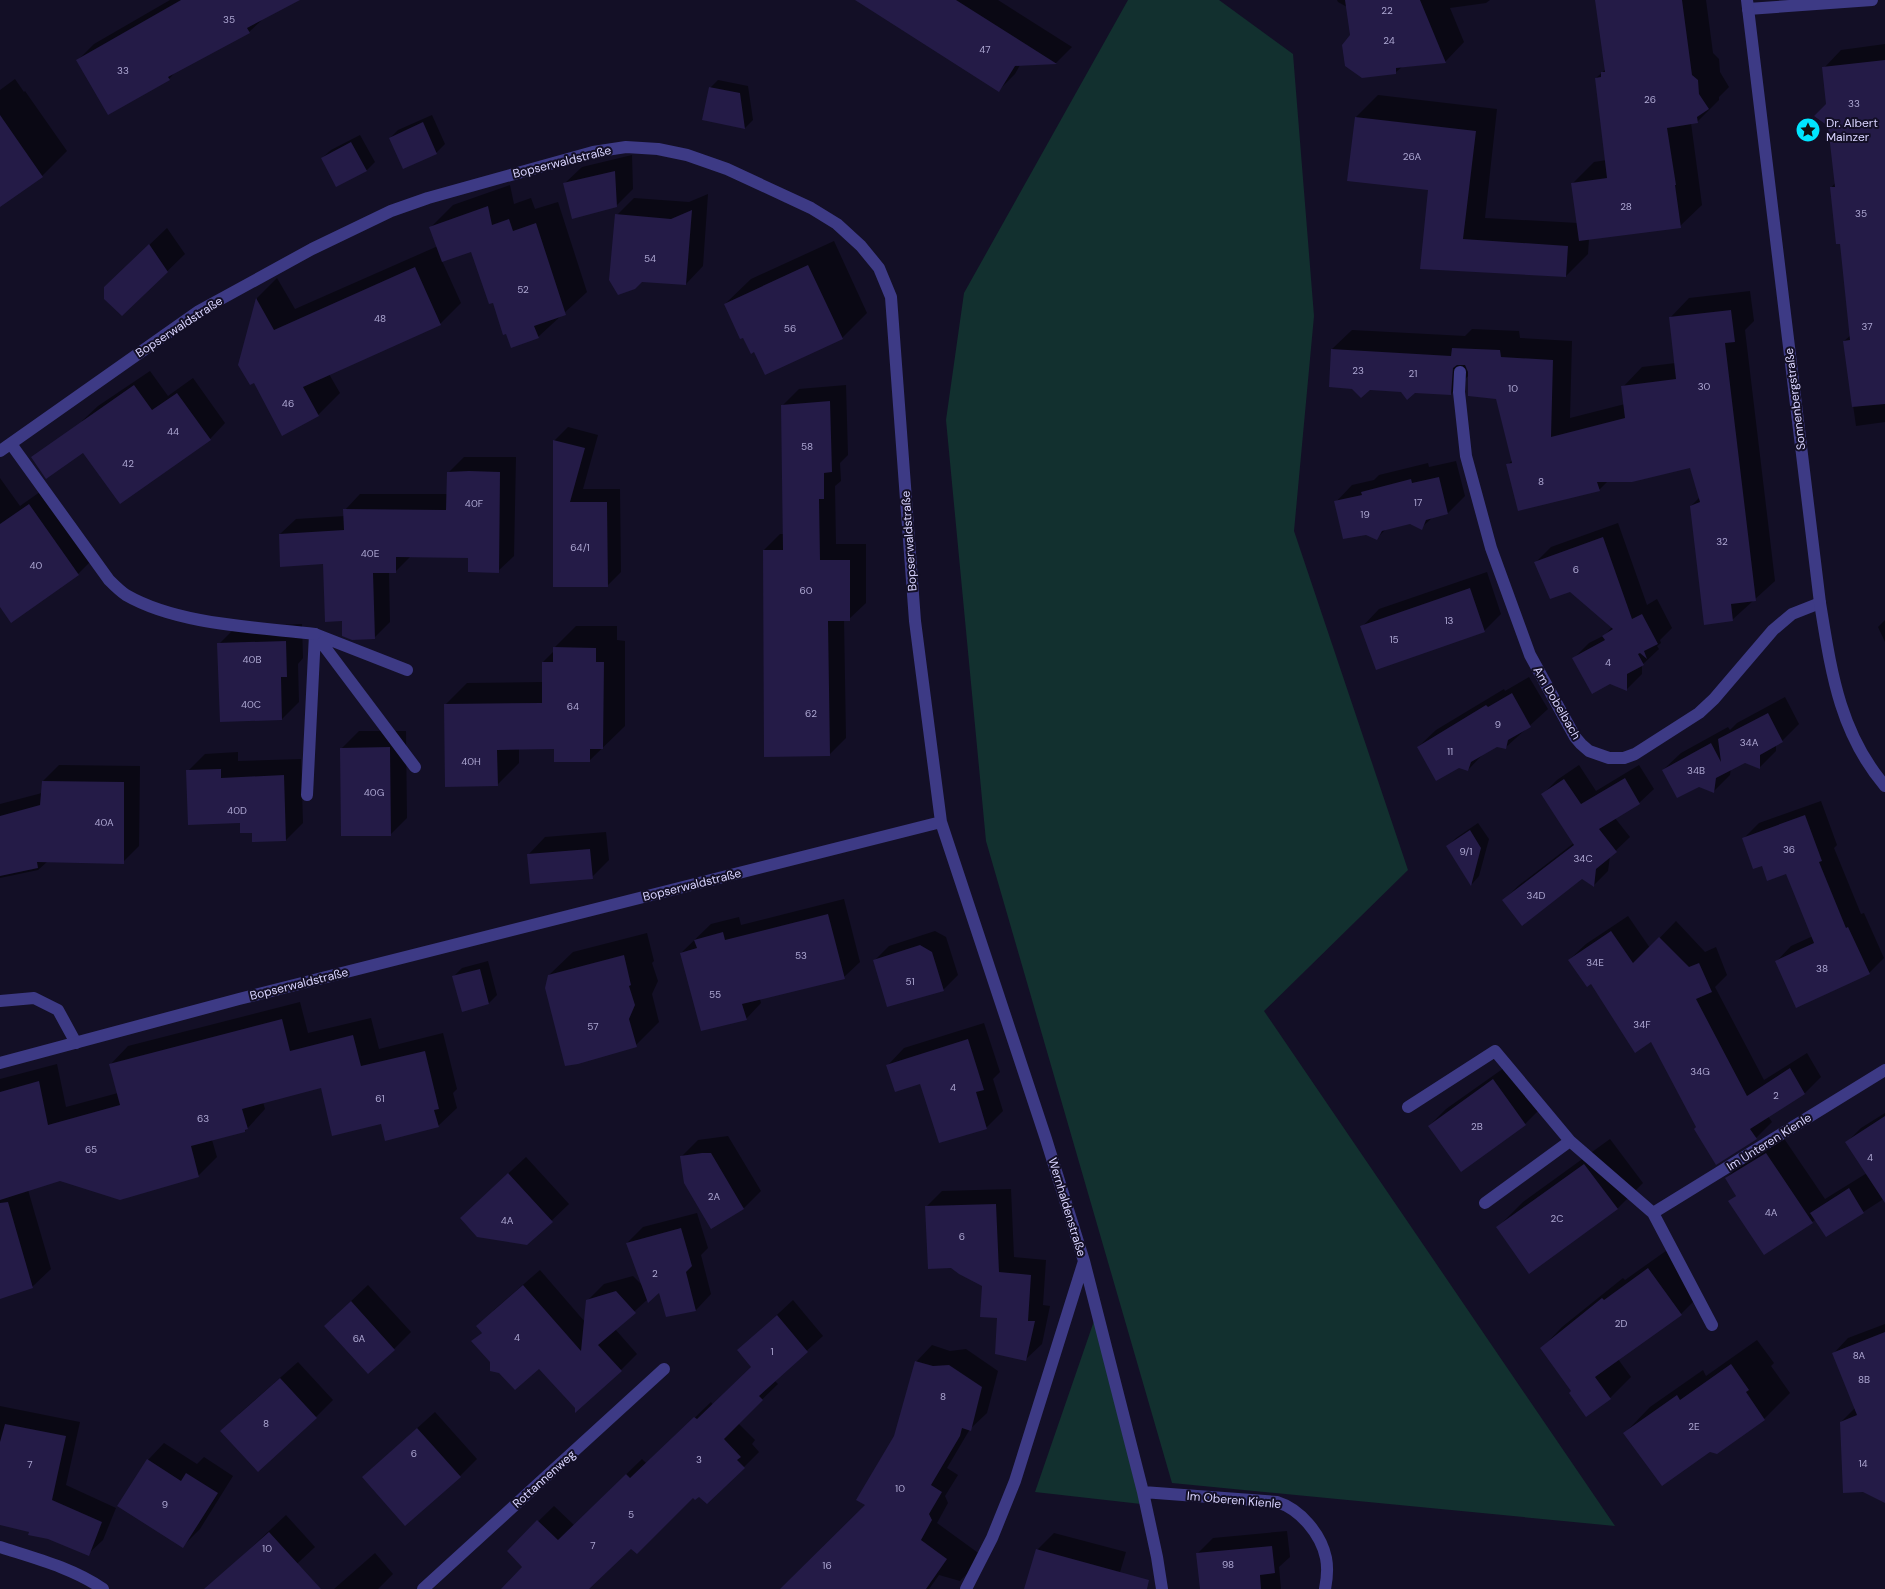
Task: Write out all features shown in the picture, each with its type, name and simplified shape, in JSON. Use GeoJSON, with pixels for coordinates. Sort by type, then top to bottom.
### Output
{"type":"FeatureCollection","features":[{"type":"Feature","properties":{"kind":"street"},"geometry":{"type":"LineString","coordinates":[[1747,4],[1872,0]]}},
{"type":"Feature","properties":{"kind":"street","name":"Sonnenbergstraße"},"geometry":{"type":"LineString","coordinates":[[1747,4],[1820,603],[1831,670],[1842,712],[1860,751],[1885,786]]}},
{"type":"Feature","properties":{"kind":"street","name":"Bopserwaldstraße"},"geometry":{"type":"LineString","coordinates":[[0,451],[199,311],[312,249],[391,211],[428,198],[561,160],[593,152],[626,147],[658,149],[687,155],[728,169],[811,208],[837,224],[861,246],[879,268],[891,297],[915,622],[941,822],[239,999],[0,1063]]}},
{"type":"Feature","properties":{"kind":"street","name":"Am Dobelbach"},"geometry":{"type":"LineString","coordinates":[[1460,372],[1459,392],[1466,456],[1491,548],[1530,655],[1575,737],[1589,751],[1609,758],[1624,758],[1635,754],[1699,713],[1714,699],[1773,630],[1792,614],[1820,603]]}},
{"type":"Feature","properties":{"kind":"street"},"geometry":{"type":"LineString","coordinates":[[11,444],[109,580],[125,594],[141,602],[187,618],[315,634],[407,670]]}},
{"type":"Feature","properties":{"kind":"street"},"geometry":{"type":"LineString","coordinates":[[315,634],[415,767]]}},
{"type":"Feature","properties":{"kind":"street"},"geometry":{"type":"LineString","coordinates":[[307,795],[315,634]]}},
{"type":"Feature","properties":{"kind":"street","name":"Wernhaldenstraße"},"geometry":{"type":"LineString","coordinates":[[941,822],[1046,1139],[1084,1261],[1015,1481],[992,1538],[966,1589]]}},
{"type":"Feature","properties":{"kind":"street"},"geometry":{"type":"LineString","coordinates":[[0,1002],[34,998],[58,1010],[76,1043]]}},
{"type":"Feature","properties":{"kind":"street"},"geometry":{"type":"LineString","coordinates":[[1408,1107],[1495,1052],[1570,1142],[1653,1213],[1712,1325]]}},
{"type":"Feature","properties":{"kind":"street","name":"Im Unteren Kienle"},"geometry":{"type":"LineString","coordinates":[[1653,1213],[1885,1070]]}},
{"type":"Feature","properties":{"kind":"street"},"geometry":{"type":"LineString","coordinates":[[1485,1203],[1570,1142]]}},
{"type":"Feature","properties":{"kind":"street"},"geometry":{"type":"LineString","coordinates":[[1084,1261],[1143,1492],[1162,1589]]}},
{"type":"Feature","properties":{"kind":"street","name":"Rottannenweg"},"geometry":{"type":"LineString","coordinates":[[423,1589],[664,1369]]}},
{"type":"Feature","properties":{"kind":"street","name":"Im Oberen Kienle"},"geometry":{"type":"LineString","coordinates":[[1143,1492],[1277,1502],[1290,1506],[1306,1520],[1326,1557],[1327,1575],[1325,1589]]}},
{"type":"Feature","properties":{"kind":"street"},"geometry":{"type":"LineString","coordinates":[[0,1547],[61,1569],[94,1583],[103,1589]]}},
{"type":"Feature","properties":{"kind":"green space"},"geometry":{"type":"Polygon","coordinates":[[[1128,0],[1219,0],[1293,54],[1314,316],[1294,531],[1408,870],[1264,1011],[1615,1526],[1172,1483],[986,841],[946,420],[964,293],[1128,0]]]}},
{"type":"Feature","properties":{"kind":"green space"},"geometry":{"type":"Polygon","coordinates":[[[1094,1321],[1150,1505],[1035,1492],[1094,1321]]]}},
{"type":"Feature","properties":{"kind":"building"},"geometry":{"type":"Polygon","coordinates":[[[181,0],[300,0],[247,28],[250,33],[168,77],[170,80],[108,115],[76,60],[181,0]]]}},
{"type":"Feature","properties":{"kind":"building"},"geometry":{"type":"Polygon","coordinates":[[[855,0],[956,0],[1057,64],[1015,66],[999,92],[855,0]]]}},
{"type":"Feature","properties":{"kind":"building"},"geometry":{"type":"Polygon","coordinates":[[[1345,0],[1420,0],[1446,63],[1396,68],[1396,74],[1362,78],[1345,66],[1342,45],[1350,35],[1345,0]]]}},
{"type":"Feature","properties":{"kind":"building"},"geometry":{"type":"Polygon","coordinates":[[[1595,0],[1682,0],[1692,75],[1698,80],[1699,94],[1709,109],[1697,117],[1698,123],[1667,128],[1681,228],[1579,241],[1571,183],[1607,178],[1595,78],[1601,77],[1601,72],[1605,72],[1595,0]]]}},
{"type":"Feature","properties":{"kind":"building"},"geometry":{"type":"Polygon","coordinates":[[[1885,60],[1885,404],[1852,407],[1843,341],[1850,340],[1840,244],[1836,244],[1830,187],[1835,187],[1828,126],[1814,116],[1826,104],[1822,67],[1885,60]]]}},
{"type":"Feature","properties":{"kind":"building"},"geometry":{"type":"Polygon","coordinates":[[[709,87],[740,93],[745,129],[702,120],[709,87]]]}},
{"type":"Feature","properties":{"kind":"building"},"geometry":{"type":"Polygon","coordinates":[[[0,115],[43,177],[0,207],[0,115]]]}},
{"type":"Feature","properties":{"kind":"building"},"geometry":{"type":"Polygon","coordinates":[[[1355,117],[1476,131],[1463,239],[1568,246],[1566,277],[1420,269],[1428,190],[1347,181],[1355,117]]]}},
{"type":"Feature","properties":{"kind":"building"},"geometry":{"type":"Polygon","coordinates":[[[423,122],[437,154],[403,169],[389,138],[423,122]]]}},
{"type":"Feature","properties":{"kind":"building"},"geometry":{"type":"Polygon","coordinates":[[[351,142],[367,171],[336,187],[321,158],[351,142]]]}},
{"type":"Feature","properties":{"kind":"building"},"geometry":{"type":"Polygon","coordinates":[[[615,171],[617,207],[572,219],[563,183],[615,171]]]}},
{"type":"Feature","properties":{"kind":"building"},"geometry":{"type":"Polygon","coordinates":[[[488,206],[492,225],[509,219],[513,231],[536,223],[566,315],[534,326],[539,338],[511,348],[506,334],[503,335],[493,303],[489,304],[471,252],[442,262],[429,227],[488,206]]]}},
{"type":"Feature","properties":{"kind":"building"},"geometry":{"type":"Polygon","coordinates":[[[692,210],[686,285],[642,282],[635,289],[618,295],[609,280],[615,214],[671,219],[692,210]]]}},
{"type":"Feature","properties":{"kind":"building"},"geometry":{"type":"Polygon","coordinates":[[[149,244],[168,272],[122,316],[104,299],[104,287],[149,244]]]}},
{"type":"Feature","properties":{"kind":"building"},"geometry":{"type":"Polygon","coordinates":[[[808,265],[843,339],[765,375],[754,352],[751,354],[743,338],[740,339],[724,304],[808,265]]]}},
{"type":"Feature","properties":{"kind":"building"},"geometry":{"type":"Polygon","coordinates":[[[415,267],[441,325],[303,387],[319,416],[282,436],[254,383],[250,385],[238,365],[256,298],[274,330],[415,267]]]}},
{"type":"Feature","properties":{"kind":"building"},"geometry":{"type":"Polygon","coordinates":[[[1731,310],[1735,342],[1725,343],[1756,601],[1731,604],[1733,621],[1704,625],[1690,506],[1700,502],[1690,468],[1632,482],[1597,482],[1600,491],[1518,511],[1506,464],[1512,463],[1496,399],[1468,396],[1468,372],[1465,365],[1457,365],[1453,368],[1451,395],[1415,393],[1407,400],[1401,392],[1370,390],[1361,398],[1352,389],[1329,387],[1331,349],[1451,356],[1452,348],[1500,350],[1501,357],[1553,360],[1551,437],[1625,418],[1621,386],[1676,379],[1669,317],[1731,310]]]}},
{"type":"Feature","properties":{"kind":"building"},"geometry":{"type":"Polygon","coordinates":[[[134,385],[152,410],[177,393],[211,440],[120,504],[83,453],[46,479],[31,457],[134,385]]]}},
{"type":"Feature","properties":{"kind":"building"},"geometry":{"type":"Polygon","coordinates":[[[830,401],[832,472],[824,473],[824,499],[819,499],[820,560],[850,560],[850,621],[828,621],[830,756],[764,757],[763,550],[783,550],[781,405],[830,401]]]}},
{"type":"Feature","properties":{"kind":"building"},"geometry":{"type":"Polygon","coordinates":[[[553,440],[585,448],[570,502],[607,502],[608,587],[553,587],[553,440]]]}},
{"type":"Feature","properties":{"kind":"building"},"geometry":{"type":"Polygon","coordinates":[[[447,472],[500,472],[499,573],[468,572],[468,558],[396,557],[396,573],[373,573],[375,639],[352,640],[342,636],[342,621],[325,622],[323,564],[280,567],[279,534],[344,530],[343,509],[446,510],[447,472]]]}},
{"type":"Feature","properties":{"kind":"building"},"geometry":{"type":"Polygon","coordinates":[[[1439,477],[1448,514],[1426,520],[1422,530],[1410,524],[1382,531],[1377,540],[1366,535],[1343,539],[1334,501],[1362,495],[1361,492],[1411,479],[1412,483],[1439,477]]]}},
{"type":"Feature","properties":{"kind":"building"},"geometry":{"type":"Polygon","coordinates":[[[29,504],[79,575],[11,623],[0,607],[0,524],[29,504]]]}},
{"type":"Feature","properties":{"kind":"building"},"geometry":{"type":"Polygon","coordinates":[[[1603,537],[1632,619],[1642,614],[1658,644],[1644,651],[1647,659],[1640,653],[1638,654],[1644,665],[1627,674],[1627,691],[1610,684],[1592,694],[1572,658],[1605,640],[1602,636],[1613,629],[1570,592],[1550,599],[1534,562],[1603,537]]]}},
{"type":"Feature","properties":{"kind":"building"},"geometry":{"type":"Polygon","coordinates":[[[1470,588],[1485,632],[1376,670],[1360,626],[1470,588]]]}},
{"type":"Feature","properties":{"kind":"building"},"geometry":{"type":"Polygon","coordinates":[[[286,641],[287,677],[281,677],[282,720],[220,722],[217,643],[286,641]]]}},
{"type":"Feature","properties":{"kind":"building"},"geometry":{"type":"Polygon","coordinates":[[[553,647],[596,648],[596,662],[604,662],[603,749],[590,749],[590,762],[554,762],[554,749],[497,750],[498,786],[445,787],[444,704],[542,703],[542,662],[553,662],[553,647]]]}},
{"type":"Feature","properties":{"kind":"building"},"geometry":{"type":"Polygon","coordinates":[[[1512,693],[1531,727],[1508,740],[1506,749],[1497,747],[1471,762],[1468,771],[1459,768],[1436,781],[1417,747],[1486,705],[1488,707],[1512,693]]]}},
{"type":"Feature","properties":{"kind":"building"},"geometry":{"type":"Polygon","coordinates":[[[1768,713],[1783,742],[1760,755],[1760,769],[1745,763],[1716,778],[1714,793],[1699,787],[1677,798],[1662,770],[1711,743],[1721,762],[1718,739],[1768,713]]]}},
{"type":"Feature","properties":{"kind":"building"},"geometry":{"type":"Polygon","coordinates":[[[390,747],[391,836],[341,836],[340,748],[390,747]]]}},
{"type":"Feature","properties":{"kind":"building"},"geometry":{"type":"Polygon","coordinates":[[[221,769],[221,778],[284,775],[286,841],[252,842],[252,833],[240,833],[240,823],[188,825],[186,770],[221,769]]]}},
{"type":"Feature","properties":{"kind":"building"},"geometry":{"type":"Polygon","coordinates":[[[1625,778],[1640,804],[1599,829],[1617,852],[1596,869],[1594,887],[1582,879],[1522,926],[1502,900],[1574,845],[1541,794],[1564,779],[1581,804],[1625,778]]]}},
{"type":"Feature","properties":{"kind":"building"},"geometry":{"type":"Polygon","coordinates":[[[42,781],[124,782],[124,864],[37,862],[38,868],[0,876],[0,816],[40,805],[42,781]]]}},
{"type":"Feature","properties":{"kind":"building"},"geometry":{"type":"Polygon","coordinates":[[[1805,815],[1822,861],[1819,862],[1846,928],[1848,927],[1870,974],[1796,1008],[1775,961],[1814,943],[1786,874],[1767,881],[1762,866],[1753,869],[1742,838],[1805,815]]]}},
{"type":"Feature","properties":{"kind":"building"},"geometry":{"type":"Polygon","coordinates":[[[1470,830],[1481,848],[1471,886],[1446,846],[1470,830]]]}},
{"type":"Feature","properties":{"kind":"building"},"geometry":{"type":"Polygon","coordinates":[[[590,849],[593,879],[530,884],[527,854],[590,849]]]}},
{"type":"Feature","properties":{"kind":"building"},"geometry":{"type":"Polygon","coordinates":[[[828,914],[845,979],[742,1004],[747,1020],[701,1031],[680,953],[697,948],[694,940],[723,932],[725,940],[828,914]]]}},
{"type":"Feature","properties":{"kind":"building"},"geometry":{"type":"Polygon","coordinates":[[[1611,931],[1633,963],[1659,937],[1689,967],[1699,963],[1712,992],[1696,999],[1747,1096],[1790,1068],[1805,1094],[1750,1129],[1757,1139],[1716,1165],[1694,1129],[1696,1127],[1651,1042],[1635,1053],[1591,984],[1587,987],[1568,960],[1611,931]]]}},
{"type":"Feature","properties":{"kind":"building"},"geometry":{"type":"Polygon","coordinates":[[[920,945],[932,952],[944,991],[887,1007],[873,960],[920,945]]]}},
{"type":"Feature","properties":{"kind":"building"},"geometry":{"type":"Polygon","coordinates":[[[624,955],[631,985],[629,986],[635,1005],[629,1019],[637,1047],[565,1066],[545,988],[548,975],[624,955]]]}},
{"type":"Feature","properties":{"kind":"building"},"geometry":{"type":"Polygon","coordinates":[[[480,969],[489,1004],[462,1012],[452,976],[480,969]]]}},
{"type":"Feature","properties":{"kind":"building"},"geometry":{"type":"Polygon","coordinates":[[[282,1019],[290,1051],[353,1035],[361,1066],[425,1051],[439,1109],[434,1110],[439,1127],[385,1141],[381,1124],[332,1136],[321,1088],[242,1109],[248,1129],[245,1132],[191,1146],[199,1177],[120,1200],[60,1181],[0,1200],[0,1092],[39,1081],[48,1125],[120,1105],[109,1064],[282,1019]]]}},
{"type":"Feature","properties":{"kind":"building"},"geometry":{"type":"Polygon","coordinates":[[[968,1039],[984,1090],[976,1092],[987,1129],[939,1143],[920,1084],[895,1092],[886,1065],[968,1039]]]}},
{"type":"Feature","properties":{"kind":"building"},"geometry":{"type":"Polygon","coordinates":[[[1493,1079],[1526,1125],[1461,1172],[1428,1126],[1493,1079]]]}},
{"type":"Feature","properties":{"kind":"building"},"geometry":{"type":"Polygon","coordinates":[[[1885,1116],[1885,1203],[1845,1142],[1885,1116]]]}},
{"type":"Feature","properties":{"kind":"building"},"geometry":{"type":"Polygon","coordinates":[[[711,1153],[744,1209],[711,1229],[684,1183],[680,1156],[711,1153]]]}},
{"type":"Feature","properties":{"kind":"building"},"geometry":{"type":"Polygon","coordinates":[[[1766,1153],[1813,1223],[1764,1255],[1728,1201],[1736,1196],[1725,1178],[1766,1153]]]}},
{"type":"Feature","properties":{"kind":"building"},"geometry":{"type":"Polygon","coordinates":[[[1584,1164],[1618,1209],[1529,1274],[1496,1227],[1584,1164]]]}},
{"type":"Feature","properties":{"kind":"building"},"geometry":{"type":"Polygon","coordinates":[[[508,1173],[553,1222],[527,1245],[477,1237],[460,1218],[508,1173]]]}},
{"type":"Feature","properties":{"kind":"building"},"geometry":{"type":"Polygon","coordinates":[[[1849,1188],[1864,1213],[1826,1237],[1810,1213],[1849,1188]]]}},
{"type":"Feature","properties":{"kind":"building"},"geometry":{"type":"Polygon","coordinates":[[[8,1202],[33,1288],[0,1299],[0,1203],[8,1202]]]}},
{"type":"Feature","properties":{"kind":"building"},"geometry":{"type":"Polygon","coordinates":[[[996,1204],[999,1272],[1031,1275],[1028,1321],[1035,1321],[1026,1361],[995,1354],[997,1318],[980,1317],[982,1286],[951,1268],[928,1269],[925,1206],[996,1204]]]}},
{"type":"Feature","properties":{"kind":"building"},"geometry":{"type":"Polygon","coordinates":[[[681,1228],[692,1266],[686,1272],[696,1311],[666,1317],[659,1293],[648,1303],[626,1243],[681,1228]]]}},
{"type":"Feature","properties":{"kind":"building"},"geometry":{"type":"Polygon","coordinates":[[[1648,1268],[1682,1315],[1595,1377],[1611,1399],[1586,1417],[1569,1393],[1571,1391],[1540,1348],[1602,1298],[1604,1300],[1648,1268]]]}},
{"type":"Feature","properties":{"kind":"building"},"geometry":{"type":"Polygon","coordinates":[[[523,1285],[581,1351],[586,1300],[616,1291],[636,1313],[598,1345],[622,1371],[575,1413],[575,1408],[539,1369],[515,1390],[499,1373],[490,1371],[490,1362],[471,1341],[482,1333],[476,1326],[523,1285]]]}},
{"type":"Feature","properties":{"kind":"building"},"geometry":{"type":"Polygon","coordinates":[[[351,1301],[395,1350],[368,1374],[324,1326],[351,1301]]]}},
{"type":"Feature","properties":{"kind":"building"},"geometry":{"type":"Polygon","coordinates":[[[777,1315],[808,1352],[759,1396],[763,1400],[724,1439],[741,1457],[737,1460],[745,1468],[707,1504],[699,1497],[695,1500],[693,1498],[637,1554],[631,1549],[589,1589],[501,1589],[522,1567],[507,1551],[537,1520],[558,1540],[626,1474],[630,1478],[694,1417],[697,1419],[751,1367],[737,1350],[777,1315]]]}},
{"type":"Feature","properties":{"kind":"building"},"geometry":{"type":"Polygon","coordinates":[[[1885,1332],[1885,1503],[1863,1492],[1843,1493],[1840,1422],[1857,1415],[1832,1353],[1885,1332]]]}},
{"type":"Feature","properties":{"kind":"building"},"geometry":{"type":"Polygon","coordinates":[[[915,1361],[933,1366],[949,1365],[982,1387],[971,1431],[962,1428],[960,1436],[931,1485],[942,1492],[929,1514],[932,1520],[921,1540],[947,1559],[926,1589],[780,1589],[865,1505],[856,1500],[894,1436],[915,1361]]]}},
{"type":"Feature","properties":{"kind":"building"},"geometry":{"type":"Polygon","coordinates":[[[1731,1364],[1749,1390],[1746,1392],[1765,1420],[1717,1454],[1710,1452],[1662,1486],[1623,1433],[1677,1395],[1680,1400],[1731,1364]]]}},
{"type":"Feature","properties":{"kind":"building"},"geometry":{"type":"Polygon","coordinates":[[[280,1378],[317,1418],[258,1472],[220,1431],[280,1378]]]}},
{"type":"Feature","properties":{"kind":"building"},"geometry":{"type":"Polygon","coordinates":[[[5,1424],[66,1436],[52,1500],[102,1522],[89,1556],[48,1539],[28,1535],[29,1532],[0,1525],[0,1442],[5,1424]]]}},
{"type":"Feature","properties":{"kind":"building"},"geometry":{"type":"Polygon","coordinates":[[[417,1428],[461,1477],[405,1526],[362,1477],[417,1428]]]}},
{"type":"Feature","properties":{"kind":"building"},"geometry":{"type":"Polygon","coordinates":[[[147,1459],[181,1481],[186,1473],[218,1493],[183,1548],[117,1506],[147,1459]]]}},
{"type":"Feature","properties":{"kind":"building"},"geometry":{"type":"Polygon","coordinates":[[[269,1532],[321,1589],[204,1589],[269,1532]]]}},
{"type":"Feature","properties":{"kind":"building"},"geometry":{"type":"Polygon","coordinates":[[[1272,1546],[1275,1573],[1260,1575],[1261,1589],[1200,1589],[1196,1553],[1272,1546]]]}},
{"type":"Feature","properties":{"kind":"building"},"geometry":{"type":"Polygon","coordinates":[[[1036,1549],[1149,1580],[1147,1589],[1024,1589],[1036,1549]]]}},
{"type":"Feature","properties":{"kind":"place","name":"Dr. Albert Mainzer"},"geometry":{"type":"Point","coordinates":[1808,130]}}]}
